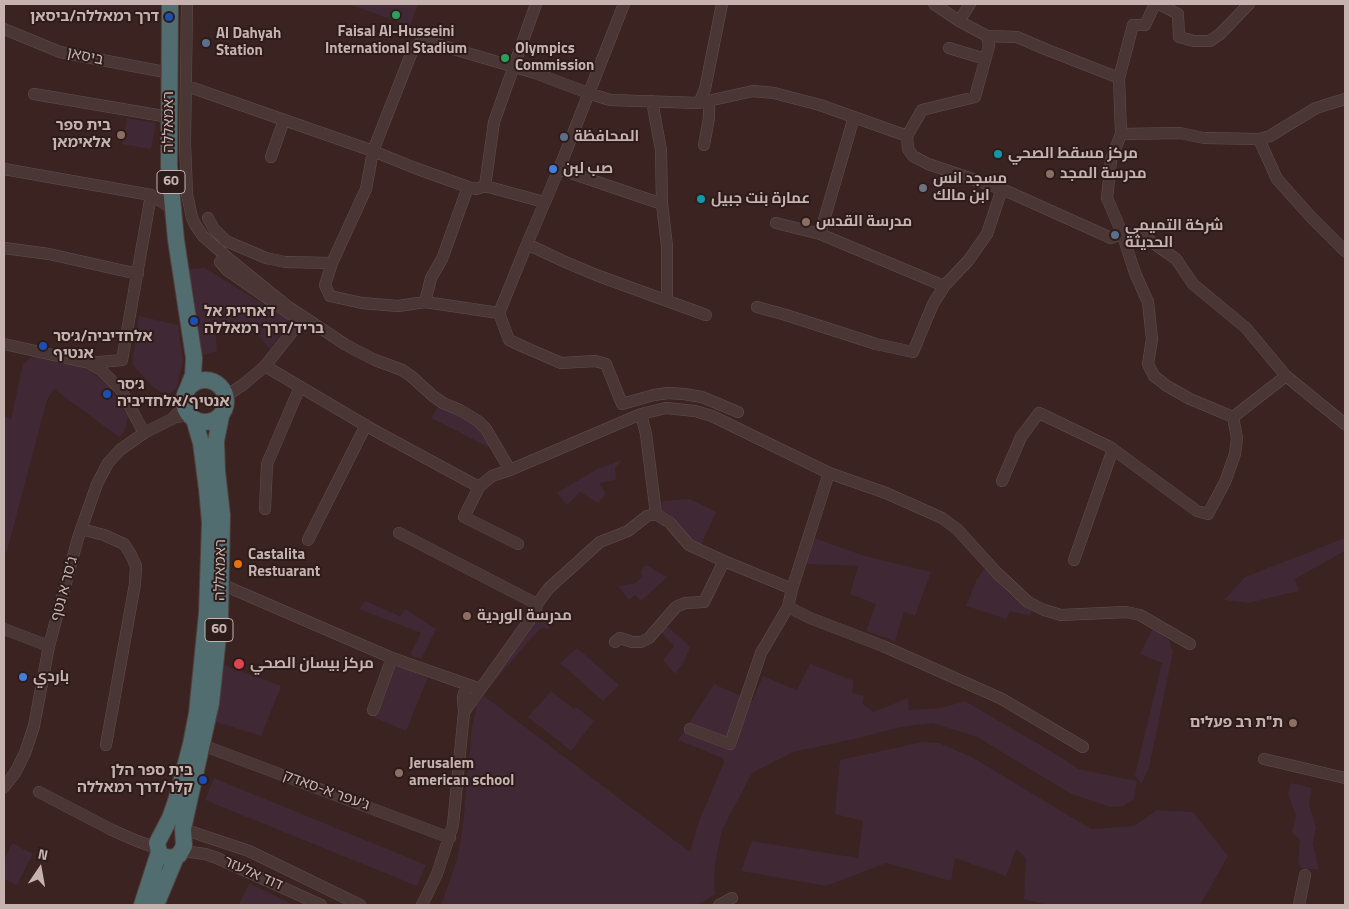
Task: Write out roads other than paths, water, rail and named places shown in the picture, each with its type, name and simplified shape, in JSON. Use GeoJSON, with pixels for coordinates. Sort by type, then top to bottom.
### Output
{"type":"FeatureCollection","features":[{"type":"Feature","properties":{"kind":"highway","name":"ראמאללה"},"geometry":{"type":"LineString","coordinates":[[170,4],[169,166],[173,209],[194,358],[193,376],[186,393]]}},
{"type":"Feature","properties":{"kind":"highway","name":"ראמאללה"},"geometry":{"type":"LineString","coordinates":[[194,358],[205,375],[212,381]]}},
{"type":"Feature","properties":{"kind":"highway"},"geometry":{"type":"LineString","coordinates":[[186,393],[198,381],[212,381]]}},
{"type":"Feature","properties":{"kind":"highway","name":"60"},"geometry":{"type":"LineString","coordinates":[[212,381],[224,389],[226,396],[225,410],[220,416]]}},
{"type":"Feature","properties":{"kind":"highway","name":"60"},"geometry":{"type":"LineString","coordinates":[[186,393],[186,410],[192,417]]}},
{"type":"Feature","properties":{"kind":"highway","name":"ראמאללה"},"geometry":{"type":"LineString","coordinates":[[156,905],[181,845],[211,703],[220,619],[222,515],[216,441],[220,416]]}},
{"type":"Feature","properties":{"kind":"highway"},"geometry":{"type":"LineString","coordinates":[[192,417],[200,422],[208,422],[220,416]]}},
{"type":"Feature","properties":{"kind":"highway","name":"ראמאללה"},"geometry":{"type":"LineString","coordinates":[[142,905],[159,845],[176,801],[197,713],[207,613],[210,523],[201,443],[192,417]]}},
{"type":"Feature","properties":{"kind":"highway"},"geometry":{"type":"LineString","coordinates":[[173,832],[178,834],[181,845],[166,858],[159,845],[164,833],[173,832]]}},
{"type":"Feature","properties":{"kind":"street"},"geometry":{"type":"LineString","coordinates":[[187,4],[185,143],[187,194],[192,218],[203,236],[287,306],[346,345],[374,360],[407,373],[432,396],[478,421],[486,429],[510,470]]}},
{"type":"Feature","properties":{"kind":"street"},"geometry":{"type":"LineString","coordinates":[[485,186],[494,122],[536,4]]}},
{"type":"Feature","properties":{"kind":"street"},"geometry":{"type":"LineString","coordinates":[[624,4],[559,169],[499,313],[509,340],[561,363],[595,361],[606,364],[622,404],[654,395],[668,393],[684,394],[702,397],[738,412]]}},
{"type":"Feature","properties":{"kind":"street"},"geometry":{"type":"LineString","coordinates":[[704,145],[710,118],[704,102],[705,90],[722,4]]}},
{"type":"Feature","properties":{"kind":"street"},"geometry":{"type":"LineString","coordinates":[[934,4],[959,21],[987,36],[1017,37],[1119,78]]}},
{"type":"Feature","properties":{"kind":"street"},"geometry":{"type":"LineString","coordinates":[[959,21],[970,4]]}},
{"type":"Feature","properties":{"kind":"street"},"geometry":{"type":"LineString","coordinates":[[1155,4],[1145,24],[1133,25],[1119,78],[1121,134],[1111,160],[1107,198],[1148,302],[1152,339],[1148,364],[1154,376],[1190,399],[1233,418]]}},
{"type":"Feature","properties":{"kind":"street"},"geometry":{"type":"LineString","coordinates":[[1159,4],[1178,14],[1179,37],[1194,41],[1210,41],[1220,34],[1249,4]]}},
{"type":"Feature","properties":{"kind":"street","name":"ביסאן"},"geometry":{"type":"LineString","coordinates":[[4,29],[60,52],[170,73]]}},
{"type":"Feature","properties":{"kind":"street"},"geometry":{"type":"LineString","coordinates":[[987,36],[988,46],[975,97],[922,110],[907,136],[908,150],[913,156],[928,164],[1002,189],[1111,238],[1122,233],[1146,238],[1176,259],[1193,284],[1246,328],[1286,376],[1345,424]]}},
{"type":"Feature","properties":{"kind":"street"},"geometry":{"type":"LineString","coordinates":[[499,313],[425,302],[398,306],[362,303],[330,296],[325,285],[332,263],[366,189],[373,151],[413,49],[423,40],[535,73],[610,100],[704,102],[753,91],[774,93],[820,105],[907,136]]}},
{"type":"Feature","properties":{"kind":"street"},"geometry":{"type":"LineString","coordinates":[[949,48],[985,59]]}},
{"type":"Feature","properties":{"kind":"street"},"geometry":{"type":"LineString","coordinates":[[187,86],[373,151],[468,187],[476,189],[485,186],[544,202]]}},
{"type":"Feature","properties":{"kind":"street"},"geometry":{"type":"LineString","coordinates":[[34,94],[169,117]]}},
{"type":"Feature","properties":{"kind":"street"},"geometry":{"type":"LineString","coordinates":[[1121,134],[1180,132],[1204,138],[1260,139],[1270,136],[1316,108],[1345,99]]}},
{"type":"Feature","properties":{"kind":"street"},"geometry":{"type":"LineString","coordinates":[[652,101],[661,150],[662,204],[667,246],[667,300]]}},
{"type":"Feature","properties":{"kind":"street"},"geometry":{"type":"LineString","coordinates":[[820,234],[854,117]]}},
{"type":"Feature","properties":{"kind":"street"},"geometry":{"type":"LineString","coordinates":[[271,157],[284,120]]}},
{"type":"Feature","properties":{"kind":"street"},"geometry":{"type":"LineString","coordinates":[[1260,139],[1277,179],[1345,251]]}},
{"type":"Feature","properties":{"kind":"street"},"geometry":{"type":"LineString","coordinates":[[4,169],[151,195],[173,209]]}},
{"type":"Feature","properties":{"kind":"street"},"geometry":{"type":"LineString","coordinates":[[559,169],[662,204]]}},
{"type":"Feature","properties":{"kind":"street"},"geometry":{"type":"LineString","coordinates":[[425,302],[431,278],[442,259],[468,187]]}},
{"type":"Feature","properties":{"kind":"street"},"geometry":{"type":"LineString","coordinates":[[757,307],[876,344],[913,352],[933,304],[944,286],[968,261],[987,234],[1002,189]]}},
{"type":"Feature","properties":{"kind":"street"},"geometry":{"type":"LineString","coordinates":[[89,364],[122,360],[151,195]]}},
{"type":"Feature","properties":{"kind":"street"},"geometry":{"type":"LineString","coordinates":[[208,218],[214,229],[226,241],[266,258],[285,262],[332,263]]}},
{"type":"Feature","properties":{"kind":"street"},"geometry":{"type":"LineString","coordinates":[[776,223],[820,234],[944,286]]}},
{"type":"Feature","properties":{"kind":"street"},"geometry":{"type":"LineString","coordinates":[[527,244],[563,261],[706,315]]}},
{"type":"Feature","properties":{"kind":"street"},"geometry":{"type":"LineString","coordinates":[[4,248],[49,254],[138,274]]}},
{"type":"Feature","properties":{"kind":"street"},"geometry":{"type":"LineString","coordinates":[[226,396],[265,366],[304,316]]}},
{"type":"Feature","properties":{"kind":"street"},"geometry":{"type":"LineString","coordinates":[[4,344],[89,364],[102,371],[121,390],[144,433]]}},
{"type":"Feature","properties":{"kind":"street"},"geometry":{"type":"LineString","coordinates":[[265,366],[366,425],[479,487]]}},
{"type":"Feature","properties":{"kind":"street"},"geometry":{"type":"LineString","coordinates":[[1233,418],[1286,376]]}},
{"type":"Feature","properties":{"kind":"street"},"geometry":{"type":"LineString","coordinates":[[265,509],[267,464],[300,387]]}},
{"type":"Feature","properties":{"kind":"street"},"geometry":{"type":"LineString","coordinates":[[170,420],[180,411],[186,393]]}},
{"type":"Feature","properties":{"kind":"street"},"geometry":{"type":"LineString","coordinates":[[518,544],[464,518],[479,487],[492,476],[641,414],[674,408],[704,414],[829,473],[886,493],[942,518],[957,529],[996,572],[1028,602],[1044,610],[1061,615],[1126,612],[1140,615],[1190,644]]}},
{"type":"Feature","properties":{"kind":"street"},"geometry":{"type":"LineString","coordinates":[[1002,481],[1021,436],[1039,413],[1113,449],[1197,511],[1208,514],[1225,482],[1235,454],[1236,438],[1233,418]]}},
{"type":"Feature","properties":{"kind":"street"},"geometry":{"type":"LineString","coordinates":[[641,414],[646,434],[656,514],[670,524],[690,545],[724,561],[792,588]]}},
{"type":"Feature","properties":{"kind":"street","name":"ג'סר א נטף"},"geometry":{"type":"LineString","coordinates":[[4,788],[15,773],[25,753],[34,726],[49,646],[81,530],[108,463],[120,450],[144,433],[176,417],[192,417]]}},
{"type":"Feature","properties":{"kind":"street"},"geometry":{"type":"LineString","coordinates":[[308,540],[366,425]]}},
{"type":"Feature","properties":{"kind":"street"},"geometry":{"type":"LineString","coordinates":[[1074,560],[1113,449]]}},
{"type":"Feature","properties":{"kind":"street"},"geometry":{"type":"LineString","coordinates":[[690,729],[730,744],[761,653],[788,607],[792,588],[829,473]]}},
{"type":"Feature","properties":{"kind":"street"},"geometry":{"type":"LineString","coordinates":[[464,712],[536,611],[537,604],[549,588],[600,542],[628,531],[647,516],[656,514]]}},
{"type":"Feature","properties":{"kind":"street"},"geometry":{"type":"LineString","coordinates":[[81,530],[124,544],[136,566],[135,584],[106,745]]}},
{"type":"Feature","properties":{"kind":"street"},"geometry":{"type":"LineString","coordinates":[[399,533],[537,604]]}},
{"type":"Feature","properties":{"kind":"street"},"geometry":{"type":"LineString","coordinates":[[615,642],[620,638],[632,642],[641,642],[648,638],[676,607],[685,603],[704,602],[724,561]]}},
{"type":"Feature","properties":{"kind":"street"},"geometry":{"type":"LineString","coordinates":[[221,584],[392,658],[480,689]]}},
{"type":"Feature","properties":{"kind":"street"},"geometry":{"type":"LineString","coordinates":[[788,607],[810,618],[883,646],[1002,699],[1083,747]]}},
{"type":"Feature","properties":{"kind":"street"},"geometry":{"type":"LineString","coordinates":[[4,629],[49,646]]}},
{"type":"Feature","properties":{"kind":"street"},"geometry":{"type":"LineString","coordinates":[[373,710],[392,658]]}},
{"type":"Feature","properties":{"kind":"street"},"geometry":{"type":"LineString","coordinates":[[422,905],[437,874],[453,825],[464,712],[463,696],[466,684]]}},
{"type":"Feature","properties":{"kind":"street","name":"ג'עפר א-סאדק"},"geometry":{"type":"LineString","coordinates":[[202,745],[450,838]]}},
{"type":"Feature","properties":{"kind":"street"},"geometry":{"type":"LineString","coordinates":[[1264,759],[1345,778]]}},
{"type":"Feature","properties":{"kind":"street"},"geometry":{"type":"LineString","coordinates":[[39,792],[112,830],[137,841],[159,845]]}},
{"type":"Feature","properties":{"kind":"street"},"geometry":{"type":"LineString","coordinates":[[181,845],[248,851],[360,905]]}},
{"type":"Feature","properties":{"kind":"street","name":"דוד אלעזר"},"geometry":{"type":"LineString","coordinates":[[181,845],[217,858],[321,905]]}},
{"type":"Feature","properties":{"kind":"street"},"geometry":{"type":"LineString","coordinates":[[1299,905],[1305,875]]}},
{"type":"Feature","properties":{"kind":"street"},"geometry":{"type":"LineString","coordinates":[[719,905],[732,898]]}},
{"type":"Feature","properties":{"kind":"place","name":"Faisal Al-Husseini International Stadium"},"geometry":{"type":"Point","coordinates":[396,15]}},
{"type":"Feature","properties":{"kind":"place","name":"דרך רמאללה/ביסאן"},"geometry":{"type":"Point","coordinates":[169,17]}},
{"type":"Feature","properties":{"kind":"place","name":"Al Dahyah Station"},"geometry":{"type":"Point","coordinates":[206,43]}},
{"type":"Feature","properties":{"kind":"place","name":"Olympics Commission"},"geometry":{"type":"Point","coordinates":[505,58]}},
{"type":"Feature","properties":{"kind":"place","name":"בית ספר אלאימאן"},"geometry":{"type":"Point","coordinates":[121,135]}},
{"type":"Feature","properties":{"kind":"place","name":"المحافظة"},"geometry":{"type":"Point","coordinates":[564,137]}},
{"type":"Feature","properties":{"kind":"place","name":"مركز مسقط الصحي"},"geometry":{"type":"Point","coordinates":[998,154]}},
{"type":"Feature","properties":{"kind":"place","name":"صب لبن"},"geometry":{"type":"Point","coordinates":[553,169]}},
{"type":"Feature","properties":{"kind":"place","name":"مدرسة المجد"},"geometry":{"type":"Point","coordinates":[1050,174]}},
{"type":"Feature","properties":{"kind":"place","name":"مسجد انس ابن مالك"},"geometry":{"type":"Point","coordinates":[923,188]}},
{"type":"Feature","properties":{"kind":"place","name":"عمارة بنت جبيل"},"geometry":{"type":"Point","coordinates":[701,199]}},
{"type":"Feature","properties":{"kind":"place","name":"مدرسة القدس"},"geometry":{"type":"Point","coordinates":[806,222]}},
{"type":"Feature","properties":{"kind":"place","name":"شركة التميمي الحديثة"},"geometry":{"type":"Point","coordinates":[1115,235]}},
{"type":"Feature","properties":{"kind":"place","name":"דאחיית אל בריד/דרך רמאללה"},"geometry":{"type":"Point","coordinates":[194,321]}},
{"type":"Feature","properties":{"kind":"place","name":"אלחדיביה/ג׳סר אנטיף"},"geometry":{"type":"Point","coordinates":[43,346]}},
{"type":"Feature","properties":{"kind":"place","name":"ג׳סר אנטיף/אלחדיביה"},"geometry":{"type":"Point","coordinates":[107,394]}},
{"type":"Feature","properties":{"kind":"place","name":"Castalita Restuarant"},"geometry":{"type":"Point","coordinates":[238,564]}},
{"type":"Feature","properties":{"kind":"place","name":"مدرسة الوردية"},"geometry":{"type":"Point","coordinates":[467,616]}},
{"type":"Feature","properties":{"kind":"place","name":"مركز بيسان الصحي"},"geometry":{"type":"Point","coordinates":[239,664]}},
{"type":"Feature","properties":{"kind":"place","name":"باردي"},"geometry":{"type":"Point","coordinates":[23,677]}},
{"type":"Feature","properties":{"kind":"place","name":"ת\"ת רב פעלים"},"geometry":{"type":"Point","coordinates":[1293,723]}},
{"type":"Feature","properties":{"kind":"place","name":"Jerusalem american school"},"geometry":{"type":"Point","coordinates":[399,773]}},
{"type":"Feature","properties":{"kind":"place","name":"בית ספר הלן קלר/דרך רמאללה"},"geometry":{"type":"Point","coordinates":[203,780]}}]}
